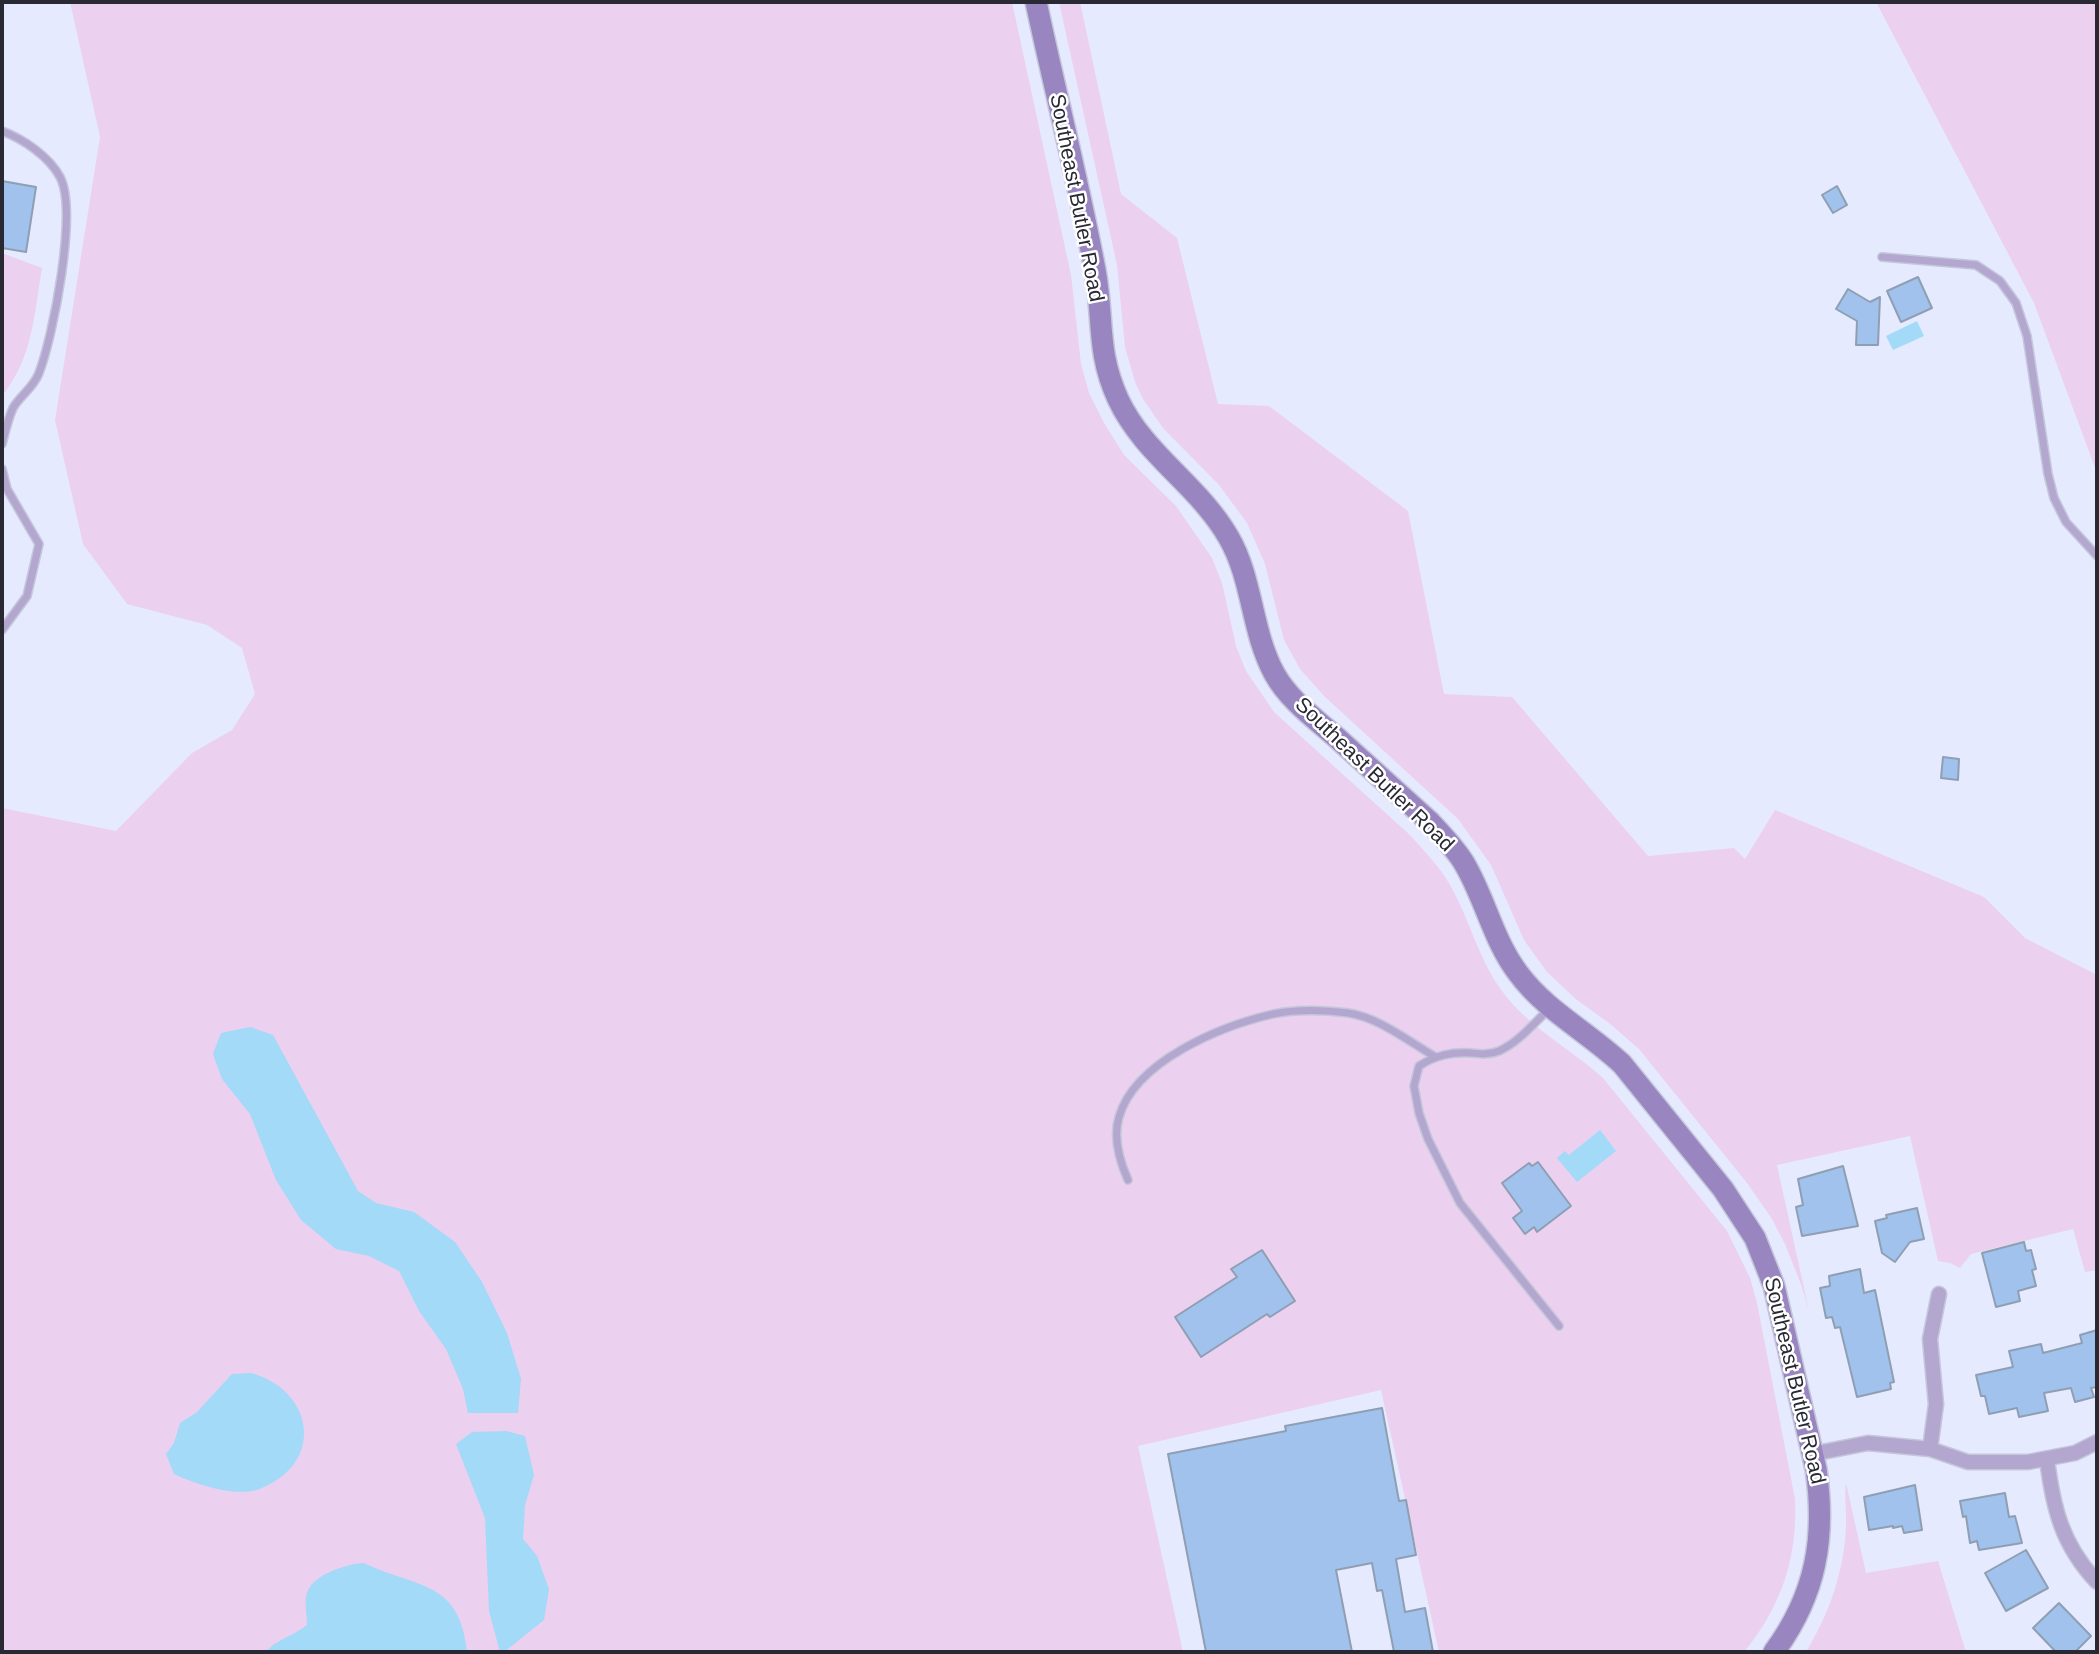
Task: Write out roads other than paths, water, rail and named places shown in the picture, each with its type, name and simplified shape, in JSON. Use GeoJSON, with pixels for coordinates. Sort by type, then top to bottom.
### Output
{"type":"FeatureCollection","features":[{"type":"Feature","properties":{"kind":"main road","name":"Southeast Butler Road"},"geometry":{"type":"LineString","coordinates":[[1036,2],[1096,273],[1103,357],[1119,401],[1131,423],[1147,445],[1204,500],[1229,538],[1247,581],[1265,655],[1283,687],[1450,843],[1464,862],[1505,954],[1517,973],[1550,1008],[1604,1047],[1622,1064],[1742,1214],[1755,1238],[1774,1286],[1820,1498],[1819,1541],[1806,1595],[1774,1652]]}},
{"type":"Feature","properties":{"kind":"street"},"geometry":{"type":"LineString","coordinates":[[1930,1449],[1937,1404],[1930,1339],[1939,1294]]}},
{"type":"Feature","properties":{"kind":"street"},"geometry":{"type":"LineString","coordinates":[[1812,1454],[1868,1443],[1930,1449],[1968,1462],[2016,1462],[2075,1453],[2097,1442]]}},
{"type":"Feature","properties":{"kind":"street"},"geometry":{"type":"LineString","coordinates":[[2047,1459],[2055,1510],[2064,1537],[2084,1568],[2097,1581]]}},
{"type":"Feature","properties":{"kind":"lane"},"geometry":{"type":"LineString","coordinates":[[2,131],[26,142],[46,161],[61,178],[67,204],[52,331],[38,377],[13,408],[2,444]]}},
{"type":"Feature","properties":{"kind":"lane"},"geometry":{"type":"LineString","coordinates":[[1882,257],[1976,265],[2000,281],[2017,303],[2027,336],[2054,498],[2066,522],[2097,556]]}},
{"type":"Feature","properties":{"kind":"lane"},"geometry":{"type":"LineString","coordinates":[[2,469],[7,489],[38,544],[27,596],[2,630]]}},
{"type":"Feature","properties":{"kind":"lane"},"geometry":{"type":"LineString","coordinates":[[1550,1008],[1515,1041],[1497,1051],[1483,1055],[1470,1053],[1434,1056],[1419,1066],[1414,1086],[1427,1139],[1460,1203],[1559,1326]]}},
{"type":"Feature","properties":{"kind":"lane"},"geometry":{"type":"LineString","coordinates":[[1128,1180],[1118,1142],[1118,1119],[1126,1099],[1144,1077],[1166,1059],[1227,1030],[1274,1014],[1309,1010],[1351,1013],[1380,1025],[1434,1056]]}},
{"type":"Feature","properties":{"kind":"water"},"geometry":{"type":"Polygon","coordinates":[[[1917,321],[1924,336],[1893,350],[1886,336],[1917,321]]]}},
{"type":"Feature","properties":{"kind":"water"},"geometry":{"type":"Polygon","coordinates":[[[250,1027],[273,1035],[358,1191],[376,1203],[414,1212],[455,1242],[482,1282],[507,1333],[521,1379],[518,1413],[468,1413],[463,1389],[446,1349],[419,1311],[399,1271],[369,1256],[336,1249],[301,1220],[276,1180],[250,1114],[222,1079],[213,1054],[221,1033],[250,1027]]]}},
{"type":"Feature","properties":{"kind":"water"},"geometry":{"type":"Polygon","coordinates":[[[1600,1130],[1616,1151],[1577,1182],[1557,1158],[1565,1151],[1569,1155],[1600,1130]]]}},
{"type":"Feature","properties":{"kind":"water"},"geometry":{"type":"Polygon","coordinates":[[[251,1373],[272,1382],[288,1394],[299,1410],[304,1427],[303,1444],[296,1461],[282,1476],[252,1491],[217,1489],[174,1474],[166,1454],[174,1443],[180,1423],[197,1412],[232,1374],[251,1373]]]}},
{"type":"Feature","properties":{"kind":"water"},"geometry":{"type":"Polygon","coordinates":[[[506,1431],[525,1436],[534,1475],[525,1505],[523,1539],[537,1556],[549,1589],[544,1620],[504,1652],[500,1652],[489,1611],[485,1518],[456,1444],[472,1432],[506,1431]]]}},
{"type":"Feature","properties":{"kind":"water"},"geometry":{"type":"Polygon","coordinates":[[[364,1563],[417,1583],[445,1598],[463,1628],[467,1652],[266,1652],[307,1625],[306,1597],[314,1583],[339,1568],[364,1563]]]}}]}
